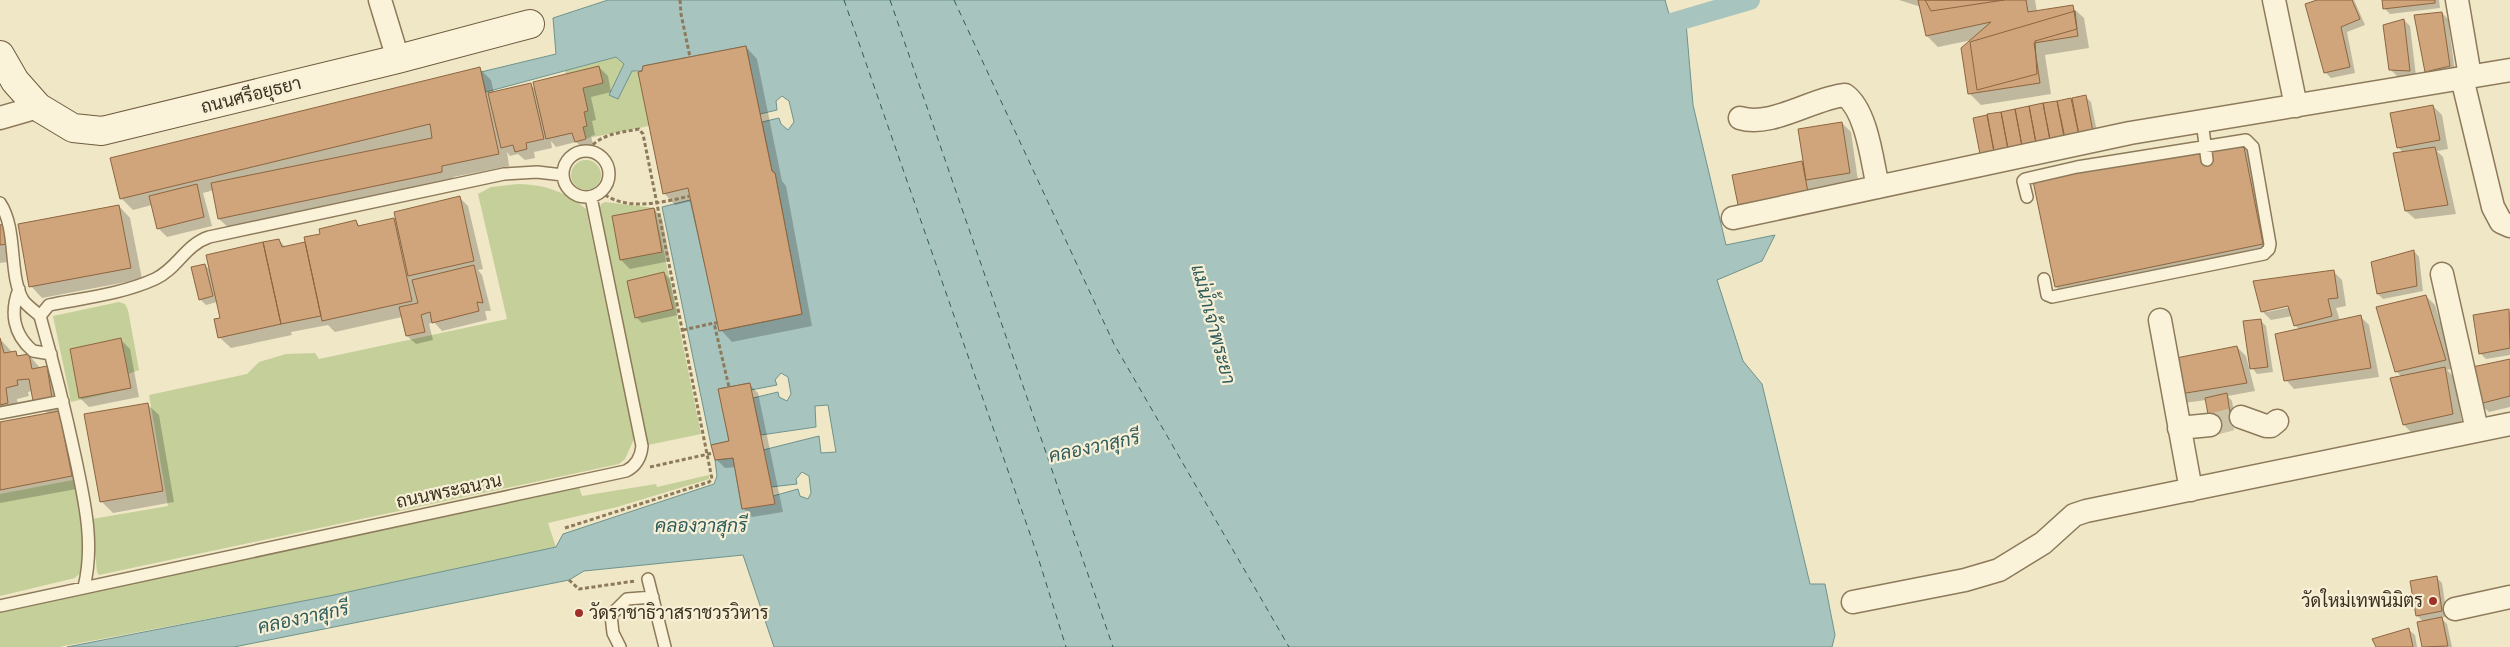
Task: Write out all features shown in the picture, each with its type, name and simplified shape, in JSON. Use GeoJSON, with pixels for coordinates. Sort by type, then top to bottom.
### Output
{"type":"FeatureCollection","features":[{"type":"Feature","properties":{"kind":"street"},"geometry":{"type":"LineString","coordinates":[[380,0],[398,60]]}},
{"type":"Feature","properties":{"kind":"street"},"geometry":{"type":"LineString","coordinates":[[2274,0],[2296,106]]}},
{"type":"Feature","properties":{"kind":"street"},"geometry":{"type":"LineString","coordinates":[[2457,0],[2466,77],[2492,207],[2501,222],[2510,226]]}},
{"type":"Feature","properties":{"kind":"street","name":"ถนนศรีอยุธยา"},"geometry":{"type":"LineString","coordinates":[[0,55],[15,81],[38,107],[73,128],[102,131],[398,60],[530,24]]}},
{"type":"Feature","properties":{"kind":"street"},"geometry":{"type":"LineString","coordinates":[[1733,218],[2130,133],[2187,133],[2296,106],[2510,70]]}},
{"type":"Feature","properties":{"kind":"street"},"geometry":{"type":"LineString","coordinates":[[1740,118],[1752,122],[1814,105],[1835,96],[1845,96],[1852,100],[1860,112],[1878,187]]}},
{"type":"Feature","properties":{"kind":"street"},"geometry":{"type":"LineString","coordinates":[[0,118],[38,107]]}},
{"type":"Feature","properties":{"kind":"street"},"geometry":{"type":"LineString","coordinates":[[2442,274],[2477,430]]}},
{"type":"Feature","properties":{"kind":"street"},"geometry":{"type":"LineString","coordinates":[[2160,320],[2191,490]]}},
{"type":"Feature","properties":{"kind":"street"},"geometry":{"type":"LineString","coordinates":[[2241,417],[2266,426],[2271,426],[2277,421]]}},
{"type":"Feature","properties":{"kind":"street"},"geometry":{"type":"LineString","coordinates":[[1853,602],[1965,580],[1999,570],[2043,543],[2074,515],[2510,424]]}},
{"type":"Feature","properties":{"kind":"street"},"geometry":{"type":"LineString","coordinates":[[2179,428],[2210,425]]}},
{"type":"Feature","properties":{"kind":"street"},"geometry":{"type":"LineString","coordinates":[[2455,609],[2510,597]]}},
{"type":"Feature","properties":{"kind":"lane"},"geometry":{"type":"LineString","coordinates":[[2044,280],[2047,296],[2052,297],[2267,252],[2270,244],[2252,145],[2246,140],[2205,145],[2187,133]]}},
{"type":"Feature","properties":{"kind":"lane"},"geometry":{"type":"LineString","coordinates":[[2187,133],[2205,145],[2207,160]]}},
{"type":"Feature","properties":{"kind":"lane"},"geometry":{"type":"LineString","coordinates":[[2027,197],[2023,181],[2025,179],[2078,171],[2187,133]]}},
{"type":"Feature","properties":{"kind":"lane"},"geometry":{"type":"LineString","coordinates":[[587,151],[601,156],[609,169],[607,183],[596,194],[576,195],[565,183],[563,175],[567,161],[573,156],[587,151]]}},
{"type":"Feature","properties":{"kind":"lane"},"geometry":{"type":"LineString","coordinates":[[40,316],[49,305],[124,290],[155,279],[174,266],[196,241],[209,237],[504,174],[537,172],[563,175]]}},
{"type":"Feature","properties":{"kind":"lane"},"geometry":{"type":"LineString","coordinates":[[596,194],[642,446],[642,453],[635,464]]}},
{"type":"Feature","properties":{"kind":"lane"},"geometry":{"type":"LineString","coordinates":[[0,203],[7,215],[19,289],[24,300],[40,316],[63,401],[84,500],[88,530],[89,567],[84,587]]}},
{"type":"Feature","properties":{"kind":"lane"},"geometry":{"type":"LineString","coordinates":[[19,289],[14,301],[13,320],[32,350],[51,354]]}},
{"type":"Feature","properties":{"kind":"lane"},"geometry":{"type":"LineString","coordinates":[[0,414],[63,401]]}},
{"type":"Feature","properties":{"kind":"lane","name":"ถนนพระฉนวน"},"geometry":{"type":"LineString","coordinates":[[0,606],[626,471],[635,464]]}},
{"type":"Feature","properties":{"kind":"lane"},"geometry":{"type":"LineString","coordinates":[[648,579],[665,647]]}},
{"type":"Feature","properties":{"kind":"lane"},"geometry":{"type":"LineString","coordinates":[[620,647],[613,633],[611,615],[627,599],[652,597]]}},
{"type":"Feature","properties":{"kind":"path"},"geometry":{"type":"LineString","coordinates":[[680,0],[690,57]]}},
{"type":"Feature","properties":{"kind":"path"},"geometry":{"type":"LineString","coordinates":[[565,528],[709,482],[712,474],[643,134],[639,129],[603,136],[596,140],[587,151]]}},
{"type":"Feature","properties":{"kind":"path"},"geometry":{"type":"LineString","coordinates":[[596,194],[632,203],[657,203],[690,196]]}},
{"type":"Feature","properties":{"kind":"path"},"geometry":{"type":"LineString","coordinates":[[684,329],[716,323],[729,387]]}},
{"type":"Feature","properties":{"kind":"path"},"geometry":{"type":"LineString","coordinates":[[635,464],[653,467],[713,453]]}},
{"type":"Feature","properties":{"kind":"path"},"geometry":{"type":"LineString","coordinates":[[569,580],[579,589],[648,579]]}},
{"type":"Feature","properties":{"kind":"green space"},"geometry":{"type":"Polygon","coordinates":[[[616,57],[632,71],[638,72],[649,126],[578,140],[565,71],[616,57]]]}},
{"type":"Feature","properties":{"kind":"green space"},"geometry":{"type":"Polygon","coordinates":[[[586,160],[597,164],[601,175],[597,186],[586,190],[575,186],[571,175],[575,164],[586,160]]]}},
{"type":"Feature","properties":{"kind":"green space"},"geometry":{"type":"Polygon","coordinates":[[[518,184],[554,190],[562,193],[586,209],[634,439],[625,459],[619,464],[99,575],[97,572],[92,519],[168,506],[149,395],[247,374],[259,362],[286,354],[315,353],[319,359],[507,319],[478,194],[491,187],[518,184]]]}},
{"type":"Feature","properties":{"kind":"green space"},"geometry":{"type":"Polygon","coordinates":[[[605,202],[655,208],[701,434],[648,445],[599,211],[601,204],[605,202]]]}},
{"type":"Feature","properties":{"kind":"green space"},"geometry":{"type":"Polygon","coordinates":[[[119,302],[125,304],[128,310],[139,370],[128,374],[131,388],[71,402],[53,316],[119,302]]]}},
{"type":"Feature","properties":{"kind":"green space"},"geometry":{"type":"Polygon","coordinates":[[[709,475],[709,479],[617,507],[548,523],[556,547],[334,595],[59,647],[0,647],[0,612],[579,487],[582,496],[656,484],[657,487],[709,475]]]}},
{"type":"Feature","properties":{"kind":"green space"},"geometry":{"type":"Polygon","coordinates":[[[73,480],[82,521],[82,571],[75,578],[0,596],[0,494],[73,480]]]}},
{"type":"Feature","properties":{"kind":"water"},"geometry":{"type":"Polygon","coordinates":[[[608,0],[1665,0],[1669,14],[1686,23],[1693,105],[1726,245],[1775,235],[1762,261],[1717,280],[1743,361],[1762,384],[1810,584],[1825,584],[1835,635],[1832,647],[774,647],[743,555],[584,571],[569,580],[234,647],[67,647],[334,595],[556,547],[563,534],[714,484],[717,476],[715,460],[733,458],[742,509],[773,496],[798,489],[800,496],[808,499],[811,493],[809,476],[802,472],[796,479],[797,484],[771,487],[763,450],[819,436],[821,453],[836,452],[828,405],[815,406],[816,427],[761,435],[753,398],[778,392],[779,397],[787,401],[791,394],[788,377],[781,373],[775,380],[777,385],[751,390],[749,383],[719,389],[729,441],[711,445],[662,207],[690,200],[720,331],[802,314],[775,173],[772,171],[762,122],[779,118],[781,124],[788,130],[794,122],[789,101],[782,96],[776,101],[777,110],[760,114],[746,46],[643,66],[642,71],[632,71],[618,99],[609,95],[624,64],[616,57],[486,92],[481,72],[556,54],[553,18],[608,0]]]}},
{"type":"Feature","properties":{"kind":"building"},"geometry":{"type":"Polygon","coordinates":[[[1918,0],[2026,0],[2028,12],[2073,5],[2078,36],[2034,43],[2040,83],[1968,94],[1961,48],[1991,22],[1926,36],[1918,0]]]}},
{"type":"Feature","properties":{"kind":"building"},"geometry":{"type":"Polygon","coordinates":[[[1925,0],[2004,0],[1931,11],[1925,0]]]}},
{"type":"Feature","properties":{"kind":"building"},"geometry":{"type":"Polygon","coordinates":[[[2317,0],[2352,0],[2360,19],[2341,27],[2350,67],[2324,73],[2305,4],[2317,0]]]}},
{"type":"Feature","properties":{"kind":"building"},"geometry":{"type":"Polygon","coordinates":[[[2382,0],[2435,0],[2435,3],[2383,9],[2382,0]]]}},
{"type":"Feature","properties":{"kind":"building"},"geometry":{"type":"Polygon","coordinates":[[[2075,11],[2077,29],[2035,41],[2037,74],[1977,90],[1970,42],[2075,11]]]}},
{"type":"Feature","properties":{"kind":"building"},"geometry":{"type":"Polygon","coordinates":[[[2442,12],[2450,66],[2425,72],[2414,15],[2442,12]]]}},
{"type":"Feature","properties":{"kind":"building"},"geometry":{"type":"Polygon","coordinates":[[[2404,19],[2410,71],[2389,70],[2383,25],[2404,19]]]}},
{"type":"Feature","properties":{"kind":"building"},"geometry":{"type":"Polygon","coordinates":[[[746,46],[772,171],[775,173],[802,314],[719,331],[688,188],[663,194],[638,72],[642,71],[643,66],[746,46]]]}},
{"type":"Feature","properties":{"kind":"building"},"geometry":{"type":"Polygon","coordinates":[[[599,66],[603,83],[583,88],[588,111],[584,112],[587,126],[583,127],[586,139],[575,142],[572,133],[546,139],[533,82],[599,66]]]}},
{"type":"Feature","properties":{"kind":"building"},"geometry":{"type":"Polygon","coordinates":[[[480,67],[499,154],[442,166],[442,172],[218,219],[211,183],[432,138],[430,124],[120,199],[110,158],[480,67]]]}},
{"type":"Feature","properties":{"kind":"building"},"geometry":{"type":"Polygon","coordinates":[[[531,83],[544,139],[526,143],[527,149],[515,152],[513,145],[501,148],[488,93],[531,83]]]}},
{"type":"Feature","properties":{"kind":"building"},"geometry":{"type":"Polygon","coordinates":[[[2086,95],[2093,132],[2079,135],[2072,98],[2086,95]]]}},
{"type":"Feature","properties":{"kind":"building"},"geometry":{"type":"Polygon","coordinates":[[[2071,98],[2079,135],[2065,138],[2057,101],[2071,98]]]}},
{"type":"Feature","properties":{"kind":"building"},"geometry":{"type":"Polygon","coordinates":[[[2057,101],[2064,137],[2050,140],[2043,103],[2057,101]]]}},
{"type":"Feature","properties":{"kind":"building"},"geometry":{"type":"Polygon","coordinates":[[[2043,103],[2050,140],[2036,143],[2029,106],[2043,103]]]}},
{"type":"Feature","properties":{"kind":"building"},"geometry":{"type":"Polygon","coordinates":[[[2433,105],[2440,140],[2397,148],[2390,113],[2433,105]]]}},
{"type":"Feature","properties":{"kind":"building"},"geometry":{"type":"Polygon","coordinates":[[[2029,106],[2036,143],[2022,146],[2015,109],[2029,106]]]}},
{"type":"Feature","properties":{"kind":"building"},"geometry":{"type":"Polygon","coordinates":[[[2015,109],[2022,146],[2008,149],[2001,112],[2015,109]]]}},
{"type":"Feature","properties":{"kind":"building"},"geometry":{"type":"Polygon","coordinates":[[[2001,112],[2008,149],[1994,151],[1987,114],[2001,112]]]}},
{"type":"Feature","properties":{"kind":"building"},"geometry":{"type":"Polygon","coordinates":[[[1987,115],[1994,152],[1980,154],[1973,118],[1987,115]]]}},
{"type":"Feature","properties":{"kind":"building"},"geometry":{"type":"Polygon","coordinates":[[[1842,122],[1850,173],[1806,180],[1798,129],[1842,122]]]}},
{"type":"Feature","properties":{"kind":"building"},"geometry":{"type":"Polygon","coordinates":[[[2242,137],[2263,244],[2055,287],[2033,181],[2242,137]]]}},
{"type":"Feature","properties":{"kind":"building"},"geometry":{"type":"Polygon","coordinates":[[[2435,147],[2448,205],[2405,211],[2393,153],[2435,147]]]}},
{"type":"Feature","properties":{"kind":"building"},"geometry":{"type":"Polygon","coordinates":[[[1802,161],[1808,192],[1738,205],[1732,175],[1802,161]]]}},
{"type":"Feature","properties":{"kind":"building"},"geometry":{"type":"Polygon","coordinates":[[[197,184],[204,217],[157,229],[149,196],[197,184]]]}},
{"type":"Feature","properties":{"kind":"building"},"geometry":{"type":"Polygon","coordinates":[[[460,196],[474,261],[408,276],[394,212],[460,196]]]}},
{"type":"Feature","properties":{"kind":"building"},"geometry":{"type":"Polygon","coordinates":[[[119,205],[131,268],[29,287],[18,224],[119,205]]]}},
{"type":"Feature","properties":{"kind":"building"},"geometry":{"type":"Polygon","coordinates":[[[654,208],[662,252],[620,260],[612,216],[654,208]]]}},
{"type":"Feature","properties":{"kind":"building"},"geometry":{"type":"Polygon","coordinates":[[[394,218],[412,301],[322,321],[304,237],[320,234],[319,229],[356,220],[358,226],[394,218]]]}},
{"type":"Feature","properties":{"kind":"building"},"geometry":{"type":"Polygon","coordinates":[[[3,224],[7,244],[0,245],[0,225],[3,224]]]}},
{"type":"Feature","properties":{"kind":"building"},"geometry":{"type":"Polygon","coordinates":[[[279,239],[282,247],[305,242],[321,316],[281,324],[263,242],[279,239]]]}},
{"type":"Feature","properties":{"kind":"building"},"geometry":{"type":"Polygon","coordinates":[[[263,242],[281,324],[218,338],[214,319],[220,318],[206,255],[263,242]]]}},
{"type":"Feature","properties":{"kind":"building"},"geometry":{"type":"Polygon","coordinates":[[[2414,250],[2417,286],[2377,294],[2371,262],[2414,250]]]}},
{"type":"Feature","properties":{"kind":"building"},"geometry":{"type":"Polygon","coordinates":[[[205,264],[213,296],[199,300],[191,267],[205,264]]]}},
{"type":"Feature","properties":{"kind":"building"},"geometry":{"type":"Polygon","coordinates":[[[474,265],[483,303],[477,302],[479,311],[432,323],[430,312],[421,315],[425,332],[406,336],[399,307],[418,303],[412,280],[474,265]]]}},
{"type":"Feature","properties":{"kind":"building"},"geometry":{"type":"Polygon","coordinates":[[[2334,270],[2338,298],[2328,299],[2332,316],[2294,326],[2288,306],[2261,312],[2253,281],[2334,270]]]}},
{"type":"Feature","properties":{"kind":"building"},"geometry":{"type":"Polygon","coordinates":[[[664,272],[673,309],[635,318],[627,281],[664,272]]]}},
{"type":"Feature","properties":{"kind":"building"},"geometry":{"type":"Polygon","coordinates":[[[2426,295],[2446,360],[2395,372],[2376,307],[2426,295]]]}},
{"type":"Feature","properties":{"kind":"building"},"geometry":{"type":"Polygon","coordinates":[[[2509,309],[2510,348],[2479,354],[2473,315],[2509,309]]]}},
{"type":"Feature","properties":{"kind":"building"},"geometry":{"type":"Polygon","coordinates":[[[2361,315],[2371,368],[2284,381],[2275,334],[2361,315]]]}},
{"type":"Feature","properties":{"kind":"building"},"geometry":{"type":"Polygon","coordinates":[[[2261,319],[2268,367],[2250,369],[2243,321],[2261,319]]]}},
{"type":"Feature","properties":{"kind":"building"},"geometry":{"type":"Polygon","coordinates":[[[0,338],[4,353],[16,351],[17,356],[29,354],[32,369],[47,366],[52,398],[33,401],[29,379],[17,380],[18,385],[6,388],[8,403],[0,405],[0,338]]]}},
{"type":"Feature","properties":{"kind":"building"},"geometry":{"type":"Polygon","coordinates":[[[121,338],[131,388],[79,398],[70,349],[121,338]]]}},
{"type":"Feature","properties":{"kind":"building"},"geometry":{"type":"Polygon","coordinates":[[[2237,346],[2247,383],[2174,395],[2171,359],[2237,346]]]}},
{"type":"Feature","properties":{"kind":"building"},"geometry":{"type":"Polygon","coordinates":[[[2510,359],[2510,396],[2479,404],[2463,369],[2510,359]]]}},
{"type":"Feature","properties":{"kind":"building"},"geometry":{"type":"Polygon","coordinates":[[[2445,367],[2453,414],[2403,425],[2390,378],[2445,367]]]}},
{"type":"Feature","properties":{"kind":"building"},"geometry":{"type":"Polygon","coordinates":[[[750,383],[775,504],[742,509],[733,458],[715,460],[711,445],[729,441],[718,389],[750,383]]]}},
{"type":"Feature","properties":{"kind":"building"},"geometry":{"type":"Polygon","coordinates":[[[2227,393],[2231,420],[2210,425],[2205,398],[2227,393]]]}},
{"type":"Feature","properties":{"kind":"building"},"geometry":{"type":"Polygon","coordinates":[[[148,403],[163,491],[100,502],[84,414],[148,403]]]}},
{"type":"Feature","properties":{"kind":"building"},"geometry":{"type":"Polygon","coordinates":[[[59,411],[72,476],[0,490],[0,422],[59,411]]]}},
{"type":"Feature","properties":{"kind":"building"},"geometry":{"type":"Polygon","coordinates":[[[2437,576],[2442,611],[2416,616],[2410,581],[2437,576]]]}},
{"type":"Feature","properties":{"kind":"building"},"geometry":{"type":"Polygon","coordinates":[[[2442,617],[2448,646],[2422,647],[2417,622],[2442,617]]]}},
{"type":"Feature","properties":{"kind":"building"},"geometry":{"type":"Polygon","coordinates":[[[2409,628],[2413,647],[2376,647],[2372,639],[2409,628]]]}},
{"type":"Feature","properties":{"kind":"waterway"},"geometry":{"type":"LineString","coordinates":[[1654,28],[1750,0]]}},
{"type":"Feature","properties":{"kind":"ferry route"},"geometry":{"type":"LineString","coordinates":[[844,0],[1037,554],[1066,647]]}},
{"type":"Feature","properties":{"kind":"ferry route"},"geometry":{"type":"LineString","coordinates":[[890,0],[1113,647]]}},
{"type":"Feature","properties":{"kind":"ferry route"},"geometry":{"type":"LineString","coordinates":[[954,0],[1114,344],[1289,647]]}},
{"type":"Feature","properties":{"kind":"tunnel"},"geometry":{"type":"LineString","coordinates":[[2210,425],[2241,417]]}},
{"type":"Feature","properties":{"kind":"place","name":"วัดใหม่เทพนิมิตร"},"geometry":{"type":"Point","coordinates":[2433,601]}},
{"type":"Feature","properties":{"kind":"place","name":"วัดราชาธิวาสราชวรวิหาร"},"geometry":{"type":"Point","coordinates":[579,613]}},
{"type":"Feature","properties":{"kind":"water label","name":"แม่น้ำเจ้าพระยา"},"geometry":{"type":"Point","coordinates":[1214,324]}},
{"type":"Feature","properties":{"kind":"water label","name":"คลองวาสุกรี"},"geometry":{"type":"Point","coordinates":[1094,446]}},
{"type":"Feature","properties":{"kind":"water label","name":"คลองวาสุกรี"},"geometry":{"type":"Point","coordinates":[701,525]}},
{"type":"Feature","properties":{"kind":"water label","name":"คลองวาสุกรี"},"geometry":{"type":"Point","coordinates":[303,617]}}]}
